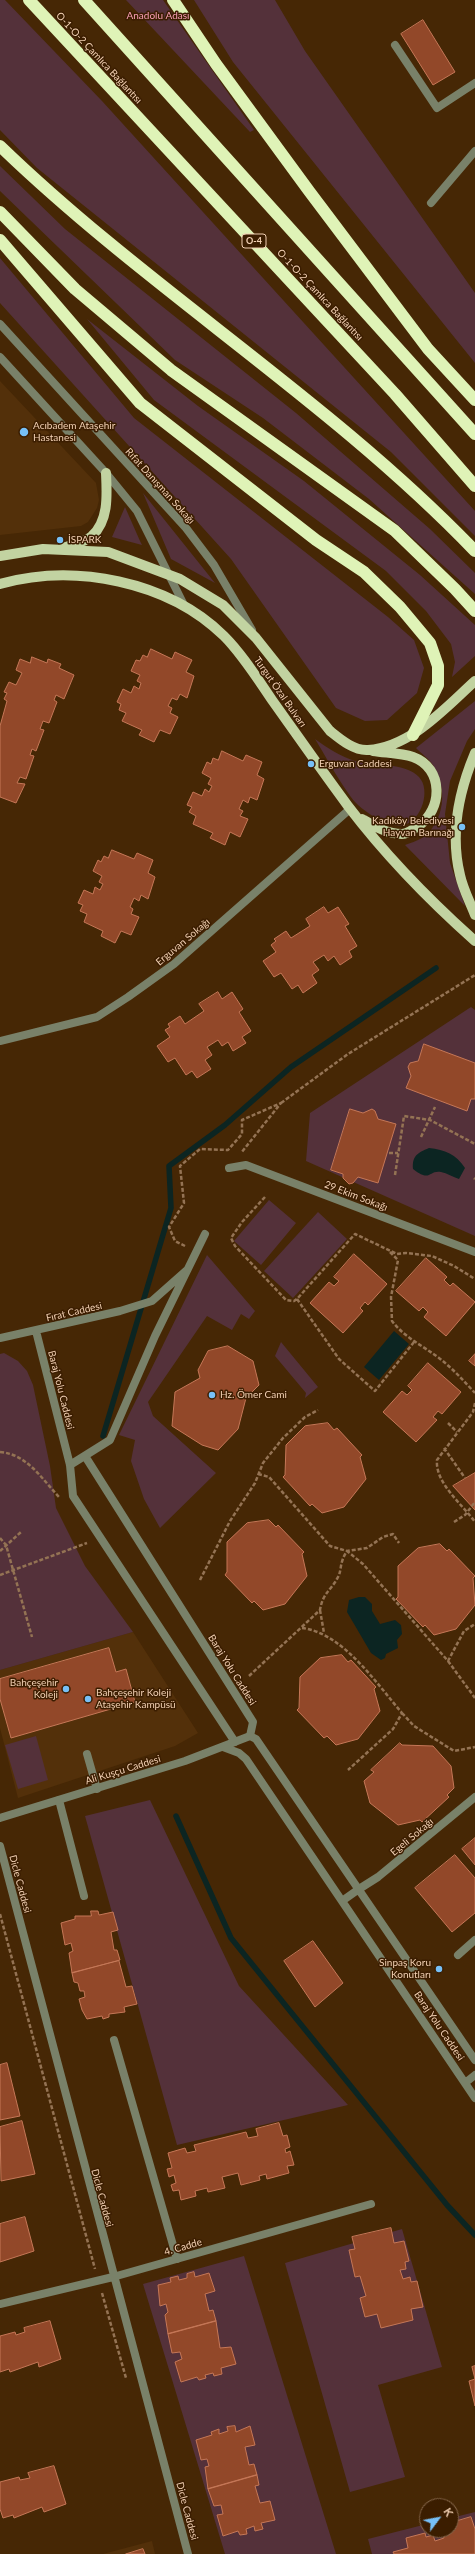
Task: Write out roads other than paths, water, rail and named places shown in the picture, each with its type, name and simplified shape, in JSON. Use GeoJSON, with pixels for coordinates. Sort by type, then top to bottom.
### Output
{"type":"FeatureCollection","features":[{"type":"Feature","properties":{"kind":"highway","name":"O-1-O-2 Çamlıca Bağlantısı"},"geometry":{"type":"LineString","coordinates":[[29,0],[395,394],[475,486]]}},
{"type":"Feature","properties":{"kind":"highway"},"geometry":{"type":"LineString","coordinates":[[84,0],[475,434]]}},
{"type":"Feature","properties":{"kind":"highway"},"geometry":{"type":"LineString","coordinates":[[174,0],[216,64],[308,192],[428,349],[475,400]]}},
{"type":"Feature","properties":{"kind":"highway"},"geometry":{"type":"LineString","coordinates":[[0,146],[28,172],[201,317],[353,439],[443,517],[475,551]]}},
{"type":"Feature","properties":{"kind":"highway"},"geometry":{"type":"LineString","coordinates":[[0,212],[75,288],[171,370],[394,530],[455,589],[475,611]]}},
{"type":"Feature","properties":{"kind":"highway"},"geometry":{"type":"LineString","coordinates":[[0,240],[140,403],[316,540],[364,572],[400,607],[430,643],[438,666],[438,685],[413,735]]}},
{"type":"Feature","properties":{"kind":"main road"},"geometry":{"type":"LineString","coordinates":[[59,550],[92,537],[102,522],[107,501],[106,473]]}},
{"type":"Feature","properties":{"kind":"main road","name":"Turgut Özal Bulvarı"},"geometry":{"type":"LineString","coordinates":[[0,556],[43,549],[108,552],[170,575],[223,605],[256,638],[330,731],[344,743],[366,751],[413,757],[430,771],[434,779],[437,794],[436,806],[430,816],[413,830],[402,834],[381,830],[353,812]]}},
{"type":"Feature","properties":{"kind":"main road","name":"Turgut Özal Bulvarı"},"geometry":{"type":"LineString","coordinates":[[0,584],[55,574],[100,576],[135,586],[184,605],[224,636],[353,812],[385,852],[429,899],[475,941]]}},
{"type":"Feature","properties":{"kind":"main road"},"geometry":{"type":"LineString","coordinates":[[366,751],[389,745],[413,735],[475,681]]}},
{"type":"Feature","properties":{"kind":"main road"},"geometry":{"type":"LineString","coordinates":[[475,753],[464,777],[455,834],[460,875],[475,915]]}},
{"type":"Feature","properties":{"kind":"street"},"geometry":{"type":"LineString","coordinates":[[395,45],[437,108],[475,83]]}},
{"type":"Feature","properties":{"kind":"street"},"geometry":{"type":"LineString","coordinates":[[431,202],[475,151]]}},
{"type":"Feature","properties":{"kind":"street","name":"Rıfat Danışman Sokağı"},"geometry":{"type":"LineString","coordinates":[[0,324],[186,528],[214,564],[256,638]]}},
{"type":"Feature","properties":{"kind":"street"},"geometry":{"type":"LineString","coordinates":[[0,357],[106,473],[136,511],[184,605]]}},
{"type":"Feature","properties":{"kind":"street","name":"Erguvan Sokağı"},"geometry":{"type":"LineString","coordinates":[[0,1041],[97,1016],[128,997],[174,964],[353,812]]}},
{"type":"Feature","properties":{"kind":"street","name":"29 Ekim Sokağı"},"geometry":{"type":"LineString","coordinates":[[229,1168],[246,1165],[475,1252]]}},
{"type":"Feature","properties":{"kind":"street"},"geometry":{"type":"LineString","coordinates":[[70,1465],[110,1440],[155,1336],[205,1234]]}},
{"type":"Feature","properties":{"kind":"street","name":"Fırat Caddesi"},"geometry":{"type":"LineString","coordinates":[[0,1338],[36,1331],[128,1308],[152,1300],[190,1267]]}},
{"type":"Feature","properties":{"kind":"street","name":"Baraj Yolu Caddesi"},"geometry":{"type":"LineString","coordinates":[[36,1331],[70,1465],[73,1496],[235,1742]]}},
{"type":"Feature","properties":{"kind":"street","name":"Baraj Yolu Caddesi"},"geometry":{"type":"LineString","coordinates":[[85,1456],[253,1722],[250,1736],[261,1744],[475,2060]]}},
{"type":"Feature","properties":{"kind":"street","name":"Ali Kuşçu Caddesi"},"geometry":{"type":"LineString","coordinates":[[0,1818],[97,1789],[223,1747],[250,1736]]}},
{"type":"Feature","properties":{"kind":"street","name":"Baraj Yolu Caddesi"},"geometry":{"type":"LineString","coordinates":[[223,1747],[239,1753],[246,1759],[475,2098]]}},
{"type":"Feature","properties":{"kind":"street"},"geometry":{"type":"LineString","coordinates":[[87,1754],[97,1789]]}},
{"type":"Feature","properties":{"kind":"street","name":"Egeli Sokağı"},"geometry":{"type":"LineString","coordinates":[[359,1889],[378,1877],[475,1797]]}},
{"type":"Feature","properties":{"kind":"street"},"geometry":{"type":"LineString","coordinates":[[59,1800],[84,1896]]}},
{"type":"Feature","properties":{"kind":"street","name":"Dicle Caddesi"},"geometry":{"type":"LineString","coordinates":[[0,1846],[113,2277],[188,2554]]}},
{"type":"Feature","properties":{"kind":"street"},"geometry":{"type":"LineString","coordinates":[[342,1901],[359,1889]]}},
{"type":"Feature","properties":{"kind":"street"},"geometry":{"type":"LineString","coordinates":[[458,1955],[475,1940]]}},
{"type":"Feature","properties":{"kind":"street"},"geometry":{"type":"LineString","coordinates":[[114,2040],[177,2259]]}},
{"type":"Feature","properties":{"kind":"street"},"geometry":{"type":"LineString","coordinates":[[465,2083],[475,2076]]}},
{"type":"Feature","properties":{"kind":"street","name":"4. Cadde"},"geometry":{"type":"LineString","coordinates":[[0,2304],[113,2277],[371,2204]]}},
{"type":"Feature","properties":{"kind":"water"},"geometry":{"type":"Polygon","coordinates":[[[429,1148],[450,1154],[462,1163],[465,1168],[459,1179],[441,1172],[426,1176],[413,1169],[414,1158],[429,1148]]]}},
{"type":"Feature","properties":{"kind":"water"},"geometry":{"type":"Polygon","coordinates":[[[394,1331],[409,1344],[379,1380],[364,1367],[394,1331]]]}},
{"type":"Feature","properties":{"kind":"water"},"geometry":{"type":"Polygon","coordinates":[[[365,1597],[372,1604],[372,1611],[380,1624],[395,1620],[401,1625],[402,1634],[397,1640],[398,1648],[386,1654],[385,1658],[381,1660],[371,1653],[347,1612],[349,1600],[365,1597]]]}},
{"type":"Feature","properties":{"kind":"waterway"},"geometry":{"type":"LineString","coordinates":[[103,1436],[171,1208],[169,1166],[225,1125],[291,1067],[436,968]]}},
{"type":"Feature","properties":{"kind":"waterway"},"geometry":{"type":"LineString","coordinates":[[176,1816],[231,1938],[447,2205],[475,2235]]}},
{"type":"Feature","properties":{"kind":"place","name":"Acıbadem Ataşehir Hastanesi"},"geometry":{"type":"Point","coordinates":[24,432]}},
{"type":"Feature","properties":{"kind":"place","name":"İSPARK"},"geometry":{"type":"Point","coordinates":[60,540]}},
{"type":"Feature","properties":{"kind":"place","name":"Erguvan Caddesi"},"geometry":{"type":"Point","coordinates":[311,764]}},
{"type":"Feature","properties":{"kind":"place","name":"Kadıköy Belediyesi Hayvan Barınağı"},"geometry":{"type":"Point","coordinates":[462,827]}},
{"type":"Feature","properties":{"kind":"place","name":"Hz. Ömer Cami"},"geometry":{"type":"Point","coordinates":[212,1395]}},
{"type":"Feature","properties":{"kind":"place","name":"Bahçeşehir Koleji"},"geometry":{"type":"Point","coordinates":[66,1689]}},
{"type":"Feature","properties":{"kind":"place","name":"Bahçeşehir Koleji Ataşehir Kampüsü"},"geometry":{"type":"Point","coordinates":[88,1699]}},
{"type":"Feature","properties":{"kind":"place","name":"Sinpaş Koru Konutları"},"geometry":{"type":"Point","coordinates":[439,1969]}},
{"type":"Feature","properties":{"kind":"park label","name":"Anadolu Adası"},"geometry":{"type":"Point","coordinates":[158,16]}}]}
